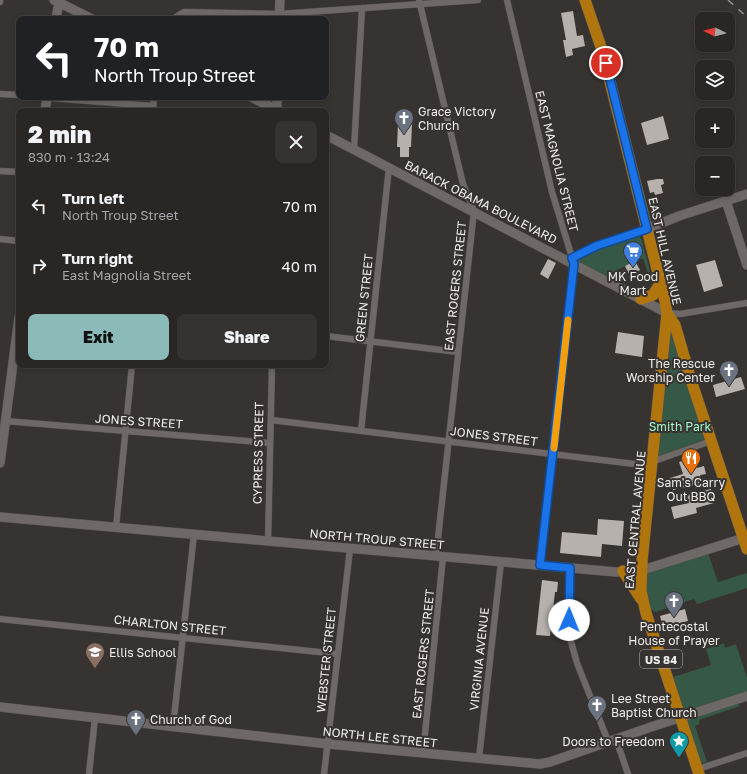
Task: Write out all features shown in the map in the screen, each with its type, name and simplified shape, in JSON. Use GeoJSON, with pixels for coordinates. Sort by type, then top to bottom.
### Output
{"type":"FeatureCollection","features":[{"type":"Feature","properties":{"kind":"highway","name":"EAST HILL AVENUE"},"geometry":{"type":"LineString","coordinates":[[585,0],[602,50],[661,282],[667,313],[675,325],[711,441],[745,538],[747,549]]}},
{"type":"Feature","properties":{"kind":"highway"},"geometry":{"type":"LineString","coordinates":[[641,299],[653,295],[661,282]]}},
{"type":"Feature","properties":{"kind":"highway","name":"EAST CENTRAL AVENUE"},"geometry":{"type":"LineString","coordinates":[[667,313],[641,591],[642,601],[698,772]]}},
{"type":"Feature","properties":{"kind":"highway"},"geometry":{"type":"LineString","coordinates":[[623,572],[642,601]]}},
{"type":"Feature","properties":{"kind":"street"},"geometry":{"type":"LineString","coordinates":[[279,16],[280,0]]}},
{"type":"Feature","properties":{"kind":"street"},"geometry":{"type":"LineString","coordinates":[[288,16],[419,2],[478,0]]}},
{"type":"Feature","properties":{"kind":"street","name":"EAST MAGNOLIA STREET"},"geometry":{"type":"LineString","coordinates":[[507,0],[552,192],[573,261],[540,565]]}},
{"type":"Feature","properties":{"kind":"street"},"geometry":{"type":"LineString","coordinates":[[56,16],[57,1],[86,16]]}},
{"type":"Feature","properties":{"kind":"street","name":"EAST ROGERS STREET"},"geometry":{"type":"LineString","coordinates":[[419,2],[463,184],[474,211],[448,441],[440,556],[423,753]]}},
{"type":"Feature","properties":{"kind":"street"},"geometry":{"type":"LineString","coordinates":[[354,149],[362,8]]}},
{"type":"Feature","properties":{"kind":"street"},"geometry":{"type":"LineString","coordinates":[[178,16],[184,12],[260,16]]}},
{"type":"Feature","properties":{"kind":"street"},"geometry":{"type":"LineString","coordinates":[[0,94],[16,95]]}},
{"type":"Feature","properties":{"kind":"street"},"geometry":{"type":"LineString","coordinates":[[71,100],[144,108]]}},
{"type":"Feature","properties":{"kind":"street"},"geometry":{"type":"LineString","coordinates":[[257,100],[272,108]]}},
{"type":"Feature","properties":{"kind":"street","name":"BARACK OBAMA BOULEVARD"},"geometry":{"type":"LineString","coordinates":[[329,136],[573,261],[667,313]]}},
{"type":"Feature","properties":{"kind":"street","name":"GREEN STREET"},"geometry":{"type":"LineString","coordinates":[[361,431],[372,341],[389,168]]}},
{"type":"Feature","properties":{"kind":"street"},"geometry":{"type":"LineString","coordinates":[[0,171],[16,172]]}},
{"type":"Feature","properties":{"kind":"street"},"geometry":{"type":"LineString","coordinates":[[573,261],[596,246],[647,229],[679,216],[747,194]]}},
{"type":"Feature","properties":{"kind":"street"},"geometry":{"type":"LineString","coordinates":[[726,201],[747,265]]}},
{"type":"Feature","properties":{"kind":"street"},"geometry":{"type":"LineString","coordinates":[[0,239],[16,241]]}},
{"type":"Feature","properties":{"kind":"street"},"geometry":{"type":"LineString","coordinates":[[667,313],[680,314],[747,303]]}},
{"type":"Feature","properties":{"kind":"street"},"geometry":{"type":"LineString","coordinates":[[329,336],[458,352]]}},
{"type":"Feature","properties":{"kind":"street"},"geometry":{"type":"LineString","coordinates":[[0,463],[16,337]]}},
{"type":"Feature","properties":{"kind":"street"},"geometry":{"type":"LineString","coordinates":[[116,527],[132,368]]}},
{"type":"Feature","properties":{"kind":"street","name":"CYPRESS STREET"},"geometry":{"type":"LineString","coordinates":[[268,542],[272,368]]}},
{"type":"Feature","properties":{"kind":"street","name":"JONES STREET"},"geometry":{"type":"LineString","coordinates":[[271,420],[643,465],[711,441]]}},
{"type":"Feature","properties":{"kind":"street","name":"JONES STREET"},"geometry":{"type":"LineString","coordinates":[[5,421],[270,443]]}},
{"type":"Feature","properties":{"kind":"street","name":"NORTH TROUP STREET"},"geometry":{"type":"LineString","coordinates":[[0,517],[268,542],[623,572],[642,570],[745,538]]}},
{"type":"Feature","properties":{"kind":"street"},"geometry":{"type":"LineString","coordinates":[[173,726],[194,534]]}},
{"type":"Feature","properties":{"kind":"street","name":"WEBSTER STREET"},"geometry":{"type":"LineString","coordinates":[[324,774],[350,548]]}},
{"type":"Feature","properties":{"kind":"street","name":"VIRGINIA AVENUE"},"geometry":{"type":"LineString","coordinates":[[479,758],[501,562]]}},
{"type":"Feature","properties":{"kind":"street"},"geometry":{"type":"LineString","coordinates":[[570,568],[570,638],[577,662],[628,774]]}},
{"type":"Feature","properties":{"kind":"street","name":"CHARLTON STREET"},"geometry":{"type":"LineString","coordinates":[[0,619],[338,654]]}},
{"type":"Feature","properties":{"kind":"street","name":"NORTH LEE STREET"},"geometry":{"type":"LineString","coordinates":[[0,707],[328,744],[544,764],[680,717],[747,696]]}},
{"type":"Feature","properties":{"kind":"street"},"geometry":{"type":"LineString","coordinates":[[89,774],[94,718]]}},
{"type":"Feature","properties":{"kind":"street"},"geometry":{"type":"LineString","coordinates":[[698,772],[747,753]]}},
{"type":"Feature","properties":{"kind":"green space"},"geometry":{"type":"Polygon","coordinates":[[[634,236],[639,236],[642,240],[650,271],[648,274],[643,258],[606,275],[626,285],[625,287],[578,262],[578,258],[582,254],[634,236]]]}},
{"type":"Feature","properties":{"kind":"green space","name":"Smith Park"},"geometry":{"type":"Polygon","coordinates":[[[669,323],[705,439],[658,456],[669,323]]]}},
{"type":"Feature","properties":{"kind":"green space"},"geometry":{"type":"Polygon","coordinates":[[[708,553],[718,582],[747,573],[747,588],[697,604],[694,599],[656,612],[651,610],[644,588],[646,573],[708,553]]]}},
{"type":"Feature","properties":{"kind":"green space"},"geometry":{"type":"Polygon","coordinates":[[[724,643],[725,648],[736,644],[747,678],[747,692],[685,712],[673,677],[711,665],[706,649],[724,643]]]}},
{"type":"Feature","properties":{"kind":"green space"},"geometry":{"type":"Polygon","coordinates":[[[738,703],[740,706],[699,720],[699,724],[695,726],[707,762],[701,763],[686,721],[687,719],[738,703]]]}},
{"type":"Feature","properties":{"kind":"building"},"geometry":{"type":"Polygon","coordinates":[[[573,11],[577,36],[583,35],[585,46],[572,49],[573,55],[566,57],[563,40],[566,40],[561,13],[573,11]]]}},
{"type":"Feature","properties":{"kind":"building"},"geometry":{"type":"Polygon","coordinates":[[[663,116],[669,139],[647,145],[641,123],[663,116]]]}},
{"type":"Feature","properties":{"kind":"building","name":"Grace Victory Church"},"geometry":{"type":"Polygon","coordinates":[[[398,123],[412,124],[409,157],[400,157],[400,147],[397,147],[398,123]]]}},
{"type":"Feature","properties":{"kind":"building"},"geometry":{"type":"Polygon","coordinates":[[[663,179],[664,184],[661,185],[663,193],[655,195],[654,192],[650,193],[647,181],[663,179]]]}},
{"type":"Feature","properties":{"kind":"building"},"geometry":{"type":"Polygon","coordinates":[[[548,259],[556,263],[548,279],[540,274],[548,259]]]}},
{"type":"Feature","properties":{"kind":"building"},"geometry":{"type":"Polygon","coordinates":[[[715,260],[723,286],[704,292],[696,265],[715,260]]]}},
{"type":"Feature","properties":{"kind":"building","name":"MK Food Mart"},"geometry":{"type":"Polygon","coordinates":[[[635,261],[640,270],[630,276],[625,266],[635,261]]]}},
{"type":"Feature","properties":{"kind":"building"},"geometry":{"type":"Polygon","coordinates":[[[618,332],[644,336],[642,357],[615,353],[618,332]]]}},
{"type":"Feature","properties":{"kind":"building","name":"The Rescue Worship Center"},"geometry":{"type":"Polygon","coordinates":[[[741,377],[745,389],[716,397],[713,385],[741,377]]]}},
{"type":"Feature","properties":{"kind":"building","name":"Sam's Carry Out BBQ"},"geometry":{"type":"Polygon","coordinates":[[[692,458],[694,466],[696,465],[697,468],[704,466],[706,474],[700,475],[702,483],[673,490],[670,478],[683,474],[679,462],[692,458]]]}},
{"type":"Feature","properties":{"kind":"building"},"geometry":{"type":"Polygon","coordinates":[[[711,489],[714,503],[696,508],[697,513],[674,519],[671,507],[689,503],[687,495],[711,489]]]}},
{"type":"Feature","properties":{"kind":"building"},"geometry":{"type":"Polygon","coordinates":[[[598,519],[624,521],[622,546],[602,544],[601,557],[560,553],[562,532],[597,535],[598,519]]]}},
{"type":"Feature","properties":{"kind":"building"},"geometry":{"type":"Polygon","coordinates":[[[542,580],[558,582],[557,592],[555,592],[550,636],[536,635],[542,580]]]}},
{"type":"Feature","properties":{"kind":"building","name":"Pentecostal House of Prayer"},"geometry":{"type":"Polygon","coordinates":[[[685,609],[688,621],[663,627],[660,616],[685,609]]]}},
{"type":"Feature","properties":{"kind":"railway"},"geometry":{"type":"LineString","coordinates":[[728,0],[747,17]]}},
{"type":"Feature","properties":{"kind":"slow traffic"},"geometry":{"type":"LineString","coordinates":[[554,448],[568,320]]}},
{"type":"Feature","properties":{"kind":"place","name":"Grace Victory Church"},"geometry":{"type":"Point","coordinates":[404,135]}},
{"type":"Feature","properties":{"kind":"place","name":"MK Food Mart"},"geometry":{"type":"Point","coordinates":[633,268]}},
{"type":"Feature","properties":{"kind":"place","name":"The Rescue Worship Center"},"geometry":{"type":"Point","coordinates":[729,387]}},
{"type":"Feature","properties":{"kind":"place","name":"Sam's Carry Out BBQ"},"geometry":{"type":"Point","coordinates":[691,475]}},
{"type":"Feature","properties":{"kind":"place","name":"Pentecostal House of Prayer"},"geometry":{"type":"Point","coordinates":[674,618]}},
{"type":"Feature","properties":{"kind":"place","name":"Ellis School"},"geometry":{"type":"Point","coordinates":[95,669]}},
{"type":"Feature","properties":{"kind":"place","name":"Lee Street Baptist Church"},"geometry":{"type":"Point","coordinates":[597,722]}},
{"type":"Feature","properties":{"kind":"place","name":"Church of God"},"geometry":{"type":"Point","coordinates":[136,736]}},
{"type":"Feature","properties":{"kind":"place","name":"Doors to Freedom"},"geometry":{"type":"Point","coordinates":[679,758]}},
{"type":"Feature","properties":{"kind":"route"},"geometry":{"type":"LineString","coordinates":[[569,620],[570,568],[540,565],[574,264],[572,258],[596,246],[647,229],[606,63]]}}]}
